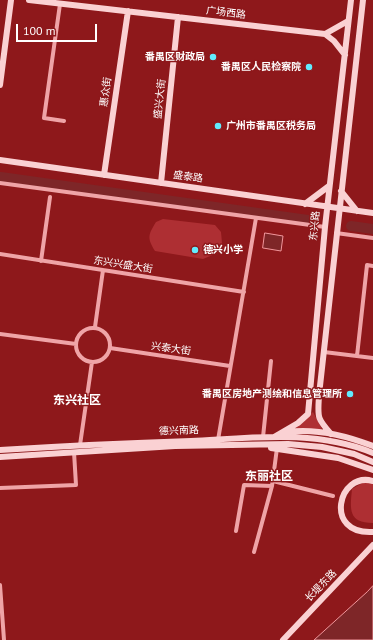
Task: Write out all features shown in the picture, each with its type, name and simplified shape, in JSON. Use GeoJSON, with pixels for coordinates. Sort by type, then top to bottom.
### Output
{"type":"FeatureCollection","features":[{"type":"Feature","properties":{"kind":"main road"},"geometry":{"type":"LineString","coordinates":[[0,85],[11,0]]}},
{"type":"Feature","properties":{"kind":"main road","name":"广场西路"},"geometry":{"type":"LineString","coordinates":[[29,0],[324,34]]}},
{"type":"Feature","properties":{"kind":"main road","name":"东兴路"},"geometry":{"type":"LineString","coordinates":[[274,437],[298,423],[308,414],[322,253],[351,0]]}},
{"type":"Feature","properties":{"kind":"main road"},"geometry":{"type":"LineString","coordinates":[[332,434],[322,424],[318,415],[336,233],[363,0]]}},
{"type":"Feature","properties":{"kind":"main road","name":"惠众街"},"geometry":{"type":"LineString","coordinates":[[104,175],[128,11]]}},
{"type":"Feature","properties":{"kind":"main road","name":"盛兴大街"},"geometry":{"type":"LineString","coordinates":[[161,183],[178,17]]}},
{"type":"Feature","properties":{"kind":"main road"},"geometry":{"type":"LineString","coordinates":[[344,54],[334,41],[324,34],[348,21]]}},
{"type":"Feature","properties":{"kind":"main road","name":"盛泰路"},"geometry":{"type":"LineString","coordinates":[[0,160],[373,213]]}},
{"type":"Feature","properties":{"kind":"main road"},"geometry":{"type":"LineString","coordinates":[[332,161],[344,162]]}},
{"type":"Feature","properties":{"kind":"main road"},"geometry":{"type":"LineString","coordinates":[[305,204],[330,186]]}},
{"type":"Feature","properties":{"kind":"main road"},"geometry":{"type":"LineString","coordinates":[[341,191],[357,211]]}},
{"type":"Feature","properties":{"kind":"main road"},"geometry":{"type":"LineString","coordinates":[[322,253],[334,255]]}},
{"type":"Feature","properties":{"kind":"main road"},"geometry":{"type":"LineString","coordinates":[[282,432],[296,430],[332,434],[351,438],[373,446]]}},
{"type":"Feature","properties":{"kind":"main road","name":"德兴南路"},"geometry":{"type":"LineString","coordinates":[[0,450],[80,445],[274,437],[322,439],[358,447],[373,454]]}},
{"type":"Feature","properties":{"kind":"main road","name":"德兴南路"},"geometry":{"type":"LineString","coordinates":[[0,457],[175,446],[288,444],[322,447],[354,454],[373,462]]}},
{"type":"Feature","properties":{"kind":"main road"},"geometry":{"type":"LineString","coordinates":[[249,445],[338,458],[373,470]]}},
{"type":"Feature","properties":{"kind":"main road"},"geometry":{"type":"LineString","coordinates":[[373,481],[369,480],[354,483],[346,489],[340,511],[351,528],[362,532],[373,532]]}},
{"type":"Feature","properties":{"kind":"main road","name":"长堤东路"},"geometry":{"type":"LineString","coordinates":[[282,640],[373,545]]}},
{"type":"Feature","properties":{"kind":"street"},"geometry":{"type":"LineString","coordinates":[[60,4],[44,118],[64,121]]}},
{"type":"Feature","properties":{"kind":"street"},"geometry":{"type":"LineString","coordinates":[[0,183],[325,227]]}},
{"type":"Feature","properties":{"kind":"street"},"geometry":{"type":"LineString","coordinates":[[41,261],[50,197]]}},
{"type":"Feature","properties":{"kind":"street"},"geometry":{"type":"LineString","coordinates":[[218,440],[256,218]]}},
{"type":"Feature","properties":{"kind":"street"},"geometry":{"type":"LineString","coordinates":[[336,233],[373,238]]}},
{"type":"Feature","properties":{"kind":"street","name":"东兴兴盛大街"},"geometry":{"type":"LineString","coordinates":[[0,254],[244,292]]}},
{"type":"Feature","properties":{"kind":"street"},"geometry":{"type":"LineString","coordinates":[[357,356],[367,265],[373,266]]}},
{"type":"Feature","properties":{"kind":"street"},"geometry":{"type":"LineString","coordinates":[[95,328],[103,270]]}},
{"type":"Feature","properties":{"kind":"street"},"geometry":{"type":"LineString","coordinates":[[95,328],[105,332],[110,342],[110,348],[106,356],[92,362],[87,361],[79,354],[76,344],[82,332],[86,329],[95,328]]}},
{"type":"Feature","properties":{"kind":"street"},"geometry":{"type":"LineString","coordinates":[[0,334],[76,344]]}},
{"type":"Feature","properties":{"kind":"street","name":"兴泰大街"},"geometry":{"type":"LineString","coordinates":[[110,348],[230,366]]}},
{"type":"Feature","properties":{"kind":"street"},"geometry":{"type":"LineString","coordinates":[[324,352],[373,358]]}},
{"type":"Feature","properties":{"kind":"street"},"geometry":{"type":"LineString","coordinates":[[263,437],[271,361]]}},
{"type":"Feature","properties":{"kind":"street"},"geometry":{"type":"LineString","coordinates":[[80,445],[92,362]]}},
{"type":"Feature","properties":{"kind":"street"},"geometry":{"type":"LineString","coordinates":[[254,552],[272,486],[277,448]]}},
{"type":"Feature","properties":{"kind":"street"},"geometry":{"type":"LineString","coordinates":[[0,488],[76,485],[74,452]]}},
{"type":"Feature","properties":{"kind":"street"},"geometry":{"type":"LineString","coordinates":[[273,480],[333,496]]}},
{"type":"Feature","properties":{"kind":"street"},"geometry":{"type":"LineString","coordinates":[[236,531],[244,485],[272,486]]}},
{"type":"Feature","properties":{"kind":"street"},"geometry":{"type":"LineString","coordinates":[[0,585],[1,623],[4,640]]}},
{"type":"Feature","properties":{"kind":"shaded area"},"geometry":{"type":"Polygon","coordinates":[[[163,219],[215,225],[221,232],[222,243],[220,252],[203,259],[155,251],[150,240],[150,233],[156,222],[163,219]]]}},
{"type":"Feature","properties":{"kind":"shaded area"},"geometry":{"type":"Polygon","coordinates":[[[265,233],[283,236],[281,251],[263,248],[265,233]]]}},
{"type":"Feature","properties":{"kind":"shaded area"},"geometry":{"type":"Polygon","coordinates":[[[313,412],[323,431],[293,429],[313,412]]]}},
{"type":"Feature","properties":{"kind":"shaded area"},"geometry":{"type":"Polygon","coordinates":[[[364,482],[373,483],[373,523],[359,520],[352,514],[352,489],[364,482]]]}},
{"type":"Feature","properties":{"kind":"shaded area"},"geometry":{"type":"Polygon","coordinates":[[[373,586],[373,640],[314,640],[367,592],[373,586]]]}},
{"type":"Feature","properties":{"kind":"waterway"},"geometry":{"type":"LineString","coordinates":[[1,177],[308,220]]}},
{"type":"Feature","properties":{"kind":"waterway"},"geometry":{"type":"LineString","coordinates":[[351,226],[373,229]]}},
{"type":"Feature","properties":{"kind":"place","name":"番禺区财政局"},"geometry":{"type":"Point","coordinates":[213,57]}},
{"type":"Feature","properties":{"kind":"place","name":"番禺区人民检察院"},"geometry":{"type":"Point","coordinates":[309,67]}},
{"type":"Feature","properties":{"kind":"place","name":"广州市番禺区税务局"},"geometry":{"type":"Point","coordinates":[218,126]}},
{"type":"Feature","properties":{"kind":"place","name":"德兴小学"},"geometry":{"type":"Point","coordinates":[195,250]}},
{"type":"Feature","properties":{"kind":"place","name":"番禺区房地产测绘和信息管理所"},"geometry":{"type":"Point","coordinates":[350,394]}},
{"type":"Feature","properties":{"kind":"district","name":"东兴社区"},"geometry":{"type":"Point","coordinates":[77,401]}},
{"type":"Feature","properties":{"kind":"district","name":"东丽社区"},"geometry":{"type":"Point","coordinates":[269,477]}}]}
